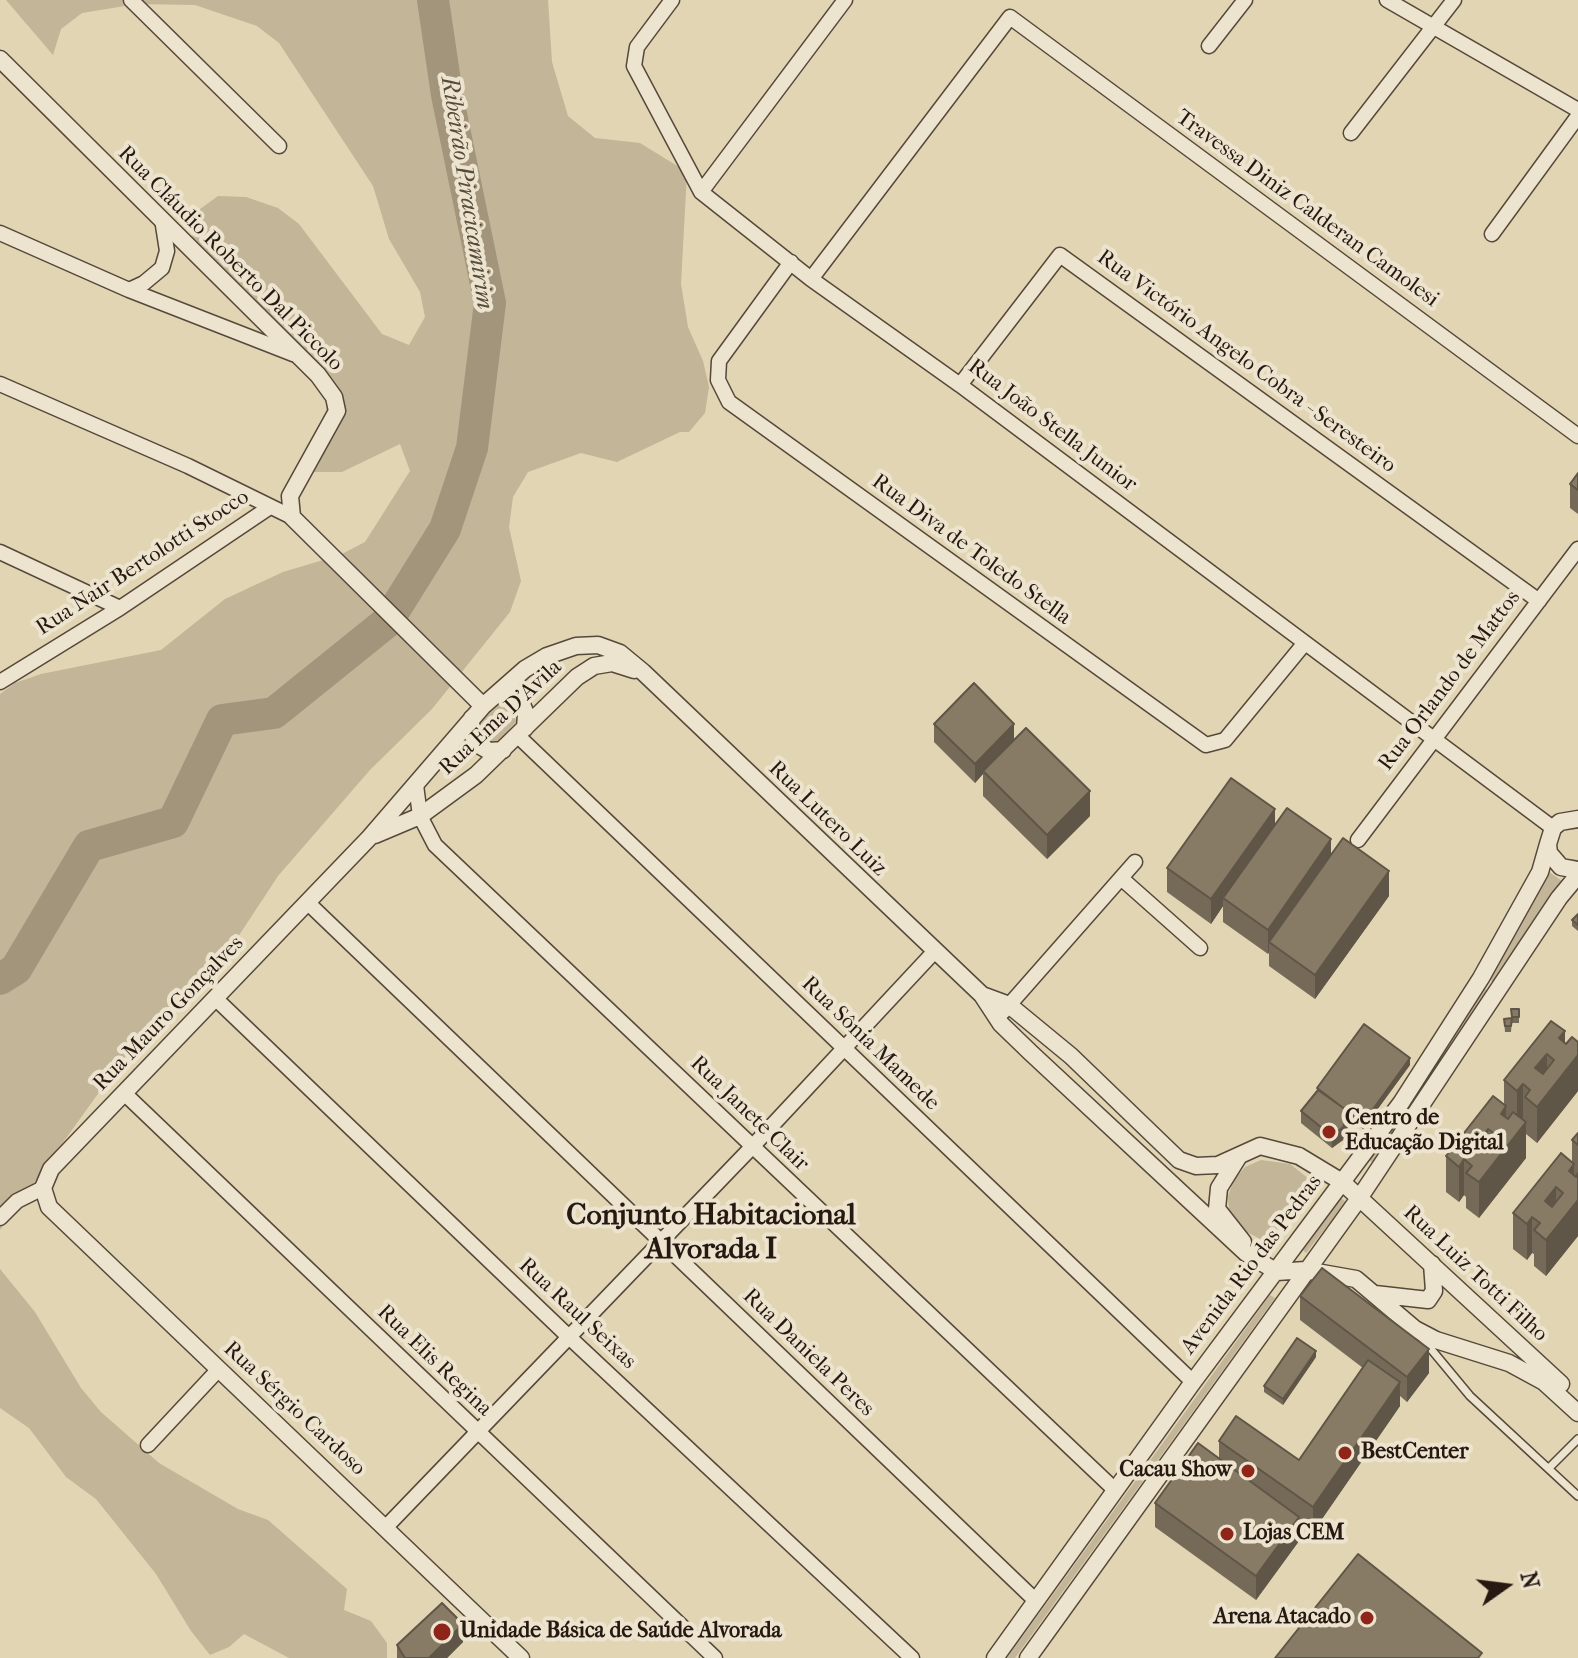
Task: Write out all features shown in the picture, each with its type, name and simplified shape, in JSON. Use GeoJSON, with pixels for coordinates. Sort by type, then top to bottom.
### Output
{"type":"FeatureCollection","features":[{"type":"Feature","properties":{"kind":"street"},"geometry":{"type":"LineString","coordinates":[[131,0],[279,146]]}},
{"type":"Feature","properties":{"kind":"street","name":"Rua João Stella Junior"},"geometry":{"type":"LineString","coordinates":[[672,0],[637,47],[634,66],[701,192],[811,279],[960,385],[1304,644],[1435,738],[1550,836]]}},
{"type":"Feature","properties":{"kind":"street"},"geometry":{"type":"LineString","coordinates":[[701,192],[845,0]]}},
{"type":"Feature","properties":{"kind":"street"},"geometry":{"type":"LineString","coordinates":[[1209,46],[1245,0]]}},
{"type":"Feature","properties":{"kind":"street"},"geometry":{"type":"LineString","coordinates":[[1387,0],[1578,110]]}},
{"type":"Feature","properties":{"kind":"street"},"geometry":{"type":"LineString","coordinates":[[1351,133],[1454,0]]}},
{"type":"Feature","properties":{"kind":"street","name":"Travessa Diniz Calderan Camolesi"},"geometry":{"type":"LineString","coordinates":[[811,279],[1010,17],[1578,436]]}},
{"type":"Feature","properties":{"kind":"street","name":"Rua Cláudio Roberto Dal Piccolo"},"geometry":{"type":"LineString","coordinates":[[0,59],[37,92],[293,354],[318,375],[334,397],[337,411],[290,496],[292,517]]}},
{"type":"Feature","properties":{"kind":"street"},"geometry":{"type":"LineString","coordinates":[[0,76],[37,92]]}},
{"type":"Feature","properties":{"kind":"street"},"geometry":{"type":"LineString","coordinates":[[1492,234],[1578,116]]}},
{"type":"Feature","properties":{"kind":"street"},"geometry":{"type":"LineString","coordinates":[[129,290],[144,283],[162,268],[167,251],[162,219]]}},
{"type":"Feature","properties":{"kind":"street"},"geometry":{"type":"LineString","coordinates":[[0,233],[129,290],[293,354]]}},
{"type":"Feature","properties":{"kind":"street","name":"Rua Victório Angelo Cobra - Seresteiro"},"geometry":{"type":"LineString","coordinates":[[960,385],[1060,255],[1539,601]]}},
{"type":"Feature","properties":{"kind":"street","name":"Rua Diva de Toledo Stella"},"geometry":{"type":"LineString","coordinates":[[791,262],[719,361],[718,380],[729,402],[1206,745],[1225,740],[1304,644]]}},
{"type":"Feature","properties":{"kind":"street"},"geometry":{"type":"LineString","coordinates":[[0,384],[188,466],[292,517],[436,660],[477,712],[470,730],[477,744],[489,751],[503,750]]}},
{"type":"Feature","properties":{"kind":"street","name":"Rua Nair Bertolotti Stocco"},"geometry":{"type":"LineString","coordinates":[[0,682],[120,608],[270,507]]}},
{"type":"Feature","properties":{"kind":"street","name":"Rua Orlando de Mattos"},"geometry":{"type":"LineString","coordinates":[[1358,840],[1578,549]]}},
{"type":"Feature","properties":{"kind":"street"},"geometry":{"type":"LineString","coordinates":[[0,552],[120,608]]}},
{"type":"Feature","properties":{"kind":"street","name":"Rua Ema D'Avila"},"geometry":{"type":"LineString","coordinates":[[370,837],[477,712],[547,656],[576,646],[598,645],[620,653],[643,672]]}},
{"type":"Feature","properties":{"kind":"street","name":"Rua Ema D'Avila"},"geometry":{"type":"LineString","coordinates":[[370,837],[420,816],[503,750],[577,677],[594,666],[612,663],[643,672]]}},
{"type":"Feature","properties":{"kind":"street","name":"Rua Lutero Luiz"},"geometry":{"type":"LineString","coordinates":[[643,672],[982,995],[997,1018],[1246,1253],[1277,1272]]}},
{"type":"Feature","properties":{"kind":"street"},"geometry":{"type":"LineString","coordinates":[[498,693],[512,695],[521,702],[522,732]]}},
{"type":"Feature","properties":{"kind":"street","name":"Rua Sônia Mamede"},"geometry":{"type":"LineString","coordinates":[[522,732],[845,1050],[1193,1382]]}},
{"type":"Feature","properties":{"kind":"street","name":"Rua Janete Clair"},"geometry":{"type":"LineString","coordinates":[[416,785],[420,816],[435,845],[1115,1490]]}},
{"type":"Feature","properties":{"kind":"street"},"geometry":{"type":"LineString","coordinates":[[1575,816],[1550,836],[1549,853],[1561,867],[1578,872]]}},
{"type":"Feature","properties":{"kind":"street","name":"Avenida Rio das Pedras"},"geometry":{"type":"LineString","coordinates":[[995,1658],[1193,1382],[1401,1103],[1481,978],[1540,872],[1550,836]]}},
{"type":"Feature","properties":{"kind":"street","name":"Rua Mauro Gonçalves"},"geometry":{"type":"LineString","coordinates":[[0,1218],[17,1201],[43,1188],[51,1169],[370,837]]}},
{"type":"Feature","properties":{"kind":"street"},"geometry":{"type":"LineString","coordinates":[[997,1018],[1135,862]]}},
{"type":"Feature","properties":{"kind":"street","name":"Avenida Rio das Pedras"},"geometry":{"type":"LineString","coordinates":[[1028,1658],[1360,1197],[1578,872]]}},
{"type":"Feature","properties":{"kind":"street"},"geometry":{"type":"LineString","coordinates":[[1121,878],[1200,948]]}},
{"type":"Feature","properties":{"kind":"street","name":"Rua Daniela Peres"},"geometry":{"type":"LineString","coordinates":[[307,902],[1036,1601]]}},
{"type":"Feature","properties":{"kind":"street"},"geometry":{"type":"LineString","coordinates":[[386,1527],[845,1050],[934,952]]}},
{"type":"Feature","properties":{"kind":"street","name":"Rua Lutero Luiz"},"geometry":{"type":"LineString","coordinates":[[982,995],[1009,1005],[1071,1056],[1179,1160],[1196,1166],[1218,1165],[1260,1146],[1281,1149],[1342,1182]]}},
{"type":"Feature","properties":{"kind":"street","name":"Rua Raul Seixas"},"geometry":{"type":"LineString","coordinates":[[215,998],[569,1337],[912,1658]]}},
{"type":"Feature","properties":{"kind":"street","name":"Rua Elis Regina"},"geometry":{"type":"LineString","coordinates":[[124,1093],[715,1658]]}},
{"type":"Feature","properties":{"kind":"street"},"geometry":{"type":"LineString","coordinates":[[1240,1155],[1219,1188],[1217,1209],[1240,1235],[1246,1253]]}},
{"type":"Feature","properties":{"kind":"street","name":"Rua Luiz Totti Filho"},"geometry":{"type":"LineString","coordinates":[[1342,1182],[1578,1400]]}},
{"type":"Feature","properties":{"kind":"street","name":"Rua Sérgio Cardoso"},"geometry":{"type":"LineString","coordinates":[[43,1188],[49,1207],[386,1527],[511,1655]]}},
{"type":"Feature","properties":{"kind":"street"},"geometry":{"type":"LineString","coordinates":[[1373,1293],[1428,1300],[1434,1291],[1432,1264]]}},
{"type":"Feature","properties":{"kind":"street"},"geometry":{"type":"LineString","coordinates":[[1277,1272],[1305,1270],[1345,1275],[1373,1293],[1415,1329],[1436,1340],[1509,1363],[1544,1382],[1578,1413]]}},
{"type":"Feature","properties":{"kind":"street"},"geometry":{"type":"LineString","coordinates":[[148,1445],[219,1369]]}},
{"type":"Feature","properties":{"kind":"lane"},"geometry":{"type":"LineString","coordinates":[[1415,1329],[1470,1396],[1578,1496]]}},
{"type":"Feature","properties":{"kind":"lane"},"geometry":{"type":"LineString","coordinates":[[1549,1468],[1578,1439]]}},
{"type":"Feature","properties":{"kind":"shaded area"},"geometry":{"type":"Polygon","coordinates":[[[6,0],[548,0],[552,62],[568,116],[595,138],[640,143],[687,172],[681,284],[688,327],[703,361],[709,387],[705,413],[689,432],[680,432],[617,462],[581,453],[528,472],[513,497],[509,527],[521,581],[510,612],[432,709],[370,770],[278,876],[230,949],[123,1059],[0,1230],[0,694],[15,683],[41,674],[161,650],[225,599],[283,572],[340,555],[365,542],[410,471],[400,444],[342,472],[313,472],[311,443],[326,418],[327,390],[192,238],[196,212],[218,196],[246,197],[278,208],[299,224],[382,334],[409,345],[425,317],[420,292],[389,239],[373,186],[279,43],[257,26],[195,5],[137,4],[82,13],[61,29],[53,55],[6,0]]]}},
{"type":"Feature","properties":{"kind":"shaded area"},"geometry":{"type":"Polygon","coordinates":[[[500,704],[509,704],[514,710],[516,722],[497,742],[485,742],[478,731],[479,723],[500,704]]]}},
{"type":"Feature","properties":{"kind":"shaded area"},"geometry":{"type":"Polygon","coordinates":[[[1549,872],[1562,881],[1494,982],[1488,979],[1549,872]]]}},
{"type":"Feature","properties":{"kind":"shaded area"},"geometry":{"type":"Polygon","coordinates":[[[1485,989],[1490,992],[1372,1162],[1368,1159],[1485,989]]]}},
{"type":"Feature","properties":{"kind":"shaded area"},"geometry":{"type":"Polygon","coordinates":[[[1261,1160],[1290,1164],[1309,1179],[1268,1243],[1237,1227],[1229,1213],[1228,1196],[1234,1180],[1245,1167],[1261,1160]]]}},
{"type":"Feature","properties":{"kind":"shaded area"},"geometry":{"type":"Polygon","coordinates":[[[1341,1198],[1346,1202],[1306,1253],[1302,1249],[1341,1198]]]}},
{"type":"Feature","properties":{"kind":"shaded area"},"geometry":{"type":"Polygon","coordinates":[[[0,1269],[35,1312],[81,1388],[101,1412],[159,1463],[238,1509],[268,1520],[347,1589],[344,1610],[371,1621],[387,1643],[387,1658],[289,1658],[244,1634],[229,1647],[210,1655],[191,1631],[156,1574],[96,1499],[66,1477],[29,1428],[0,1408],[0,1269]]]}},
{"type":"Feature","properties":{"kind":"shaded area"},"geometry":{"type":"Polygon","coordinates":[[[1270,1295],[1275,1298],[1015,1658],[1007,1658],[1270,1295]]]}},
{"type":"Feature","properties":{"kind":"building"},"geometry":{"type":"Polygon","coordinates":[[[1578,473],[1578,490],[1570,484],[1578,473]]]}},
{"type":"Feature","properties":{"kind":"building"},"geometry":{"type":"Polygon","coordinates":[[[974,683],[1014,724],[975,764],[934,724],[974,683]]]}},
{"type":"Feature","properties":{"kind":"building"},"geometry":{"type":"Polygon","coordinates":[[[1026,728],[1090,791],[1047,835],[983,771],[1026,728]]]}},
{"type":"Feature","properties":{"kind":"building"},"geometry":{"type":"Polygon","coordinates":[[[1231,778],[1275,809],[1211,899],[1167,868],[1231,778]]]}},
{"type":"Feature","properties":{"kind":"building"},"geometry":{"type":"Polygon","coordinates":[[[1287,808],[1331,839],[1268,930],[1223,898],[1287,808]]]}},
{"type":"Feature","properties":{"kind":"building"},"geometry":{"type":"Polygon","coordinates":[[[1343,838],[1389,871],[1315,975],[1269,942],[1343,838]]]}},
{"type":"Feature","properties":{"kind":"building"},"geometry":{"type":"Polygon","coordinates":[[[1511,1009],[1519,1009],[1519,1017],[1512,1017],[1511,1009]]]}},
{"type":"Feature","properties":{"kind":"building"},"geometry":{"type":"Polygon","coordinates":[[[1512,1018],[1511,1026],[1505,1026],[1504,1019],[1512,1018]]]}},
{"type":"Feature","properties":{"kind":"building"},"geometry":{"type":"Polygon","coordinates":[[[1551,1021],[1565,1031],[1559,1038],[1566,1044],[1572,1037],[1578,1042],[1578,1055],[1537,1107],[1525,1097],[1530,1090],[1523,1084],[1517,1091],[1504,1080],[1551,1021]],[[1547,1054],[1535,1068],[1543,1074],[1554,1060],[1547,1054]]]}},
{"type":"Feature","properties":{"kind":"building"},"geometry":{"type":"Polygon","coordinates":[[[1364,1024],[1410,1058],[1363,1123],[1317,1088],[1364,1024]]]}},
{"type":"Feature","properties":{"kind":"building"},"geometry":{"type":"Polygon","coordinates":[[[1318,1090],[1349,1112],[1343,1127],[1332,1136],[1301,1111],[1318,1090]]]}},
{"type":"Feature","properties":{"kind":"building"},"geometry":{"type":"Polygon","coordinates":[[[1493,1096],[1506,1106],[1501,1114],[1508,1119],[1513,1112],[1526,1122],[1479,1182],[1466,1173],[1472,1166],[1464,1159],[1459,1167],[1446,1156],[1493,1096]],[[1488,1129],[1477,1144],[1484,1149],[1496,1135],[1488,1129]]]}},
{"type":"Feature","properties":{"kind":"building"},"geometry":{"type":"Polygon","coordinates":[[[1561,1153],[1574,1164],[1569,1171],[1576,1177],[1578,1173],[1578,1200],[1546,1240],[1534,1230],[1540,1223],[1532,1217],[1527,1224],[1513,1213],[1561,1153]],[[1556,1187],[1545,1201],[1552,1207],[1563,1193],[1556,1187]]]}},
{"type":"Feature","properties":{"kind":"building"},"geometry":{"type":"Polygon","coordinates":[[[1322,1268],[1429,1349],[1407,1377],[1300,1296],[1322,1268]]]}},
{"type":"Feature","properties":{"kind":"building"},"geometry":{"type":"Polygon","coordinates":[[[1297,1338],[1316,1351],[1283,1399],[1264,1386],[1297,1338]]]}},
{"type":"Feature","properties":{"kind":"building"},"geometry":{"type":"Polygon","coordinates":[[[1368,1360],[1400,1382],[1313,1507],[1219,1441],[1236,1416],[1299,1460],[1368,1360]]]}},
{"type":"Feature","properties":{"kind":"building","name":"Lojas CEM"},"geometry":{"type":"Polygon","coordinates":[[[1198,1443],[1299,1517],[1256,1576],[1155,1503],[1198,1443]]]}},
{"type":"Feature","properties":{"kind":"building"},"geometry":{"type":"Polygon","coordinates":[[[1358,1554],[1482,1653],[1478,1658],[1275,1658],[1358,1554]]]}},
{"type":"Feature","properties":{"kind":"building"},"geometry":{"type":"Polygon","coordinates":[[[442,1603],[463,1624],[429,1658],[405,1658],[397,1645],[442,1603]]]}},
{"type":"Feature","properties":{"kind":"waterway","name":"Ribeirão Piracicamirim"},"geometry":{"type":"LineString","coordinates":[[0,979],[16,969],[89,846],[173,822],[222,720],[274,713],[387,622],[445,529],[472,448],[490,303],[447,95],[433,0]]}},
{"type":"Feature","properties":{"kind":"place","name":"Centro de Educação Digital"},"geometry":{"type":"Point","coordinates":[1329,1132]}},
{"type":"Feature","properties":{"kind":"place","name":"BestCenter"},"geometry":{"type":"Point","coordinates":[1345,1453]}},
{"type":"Feature","properties":{"kind":"place","name":"Cacau Show"},"geometry":{"type":"Point","coordinates":[1248,1471]}},
{"type":"Feature","properties":{"kind":"place","name":"Lojas CEM"},"geometry":{"type":"Point","coordinates":[1227,1534]}},
{"type":"Feature","properties":{"kind":"place","name":"Arena Atacado"},"geometry":{"type":"Point","coordinates":[1367,1618]}},
{"type":"Feature","properties":{"kind":"place","name":"Unidade Básica de Saúde Alvorada"},"geometry":{"type":"Point","coordinates":[442,1632]}},
{"type":"Feature","properties":{"kind":"district","name":"Conjunto Habitacional Alvorada I"},"geometry":{"type":"Point","coordinates":[711,1234]}}]}
